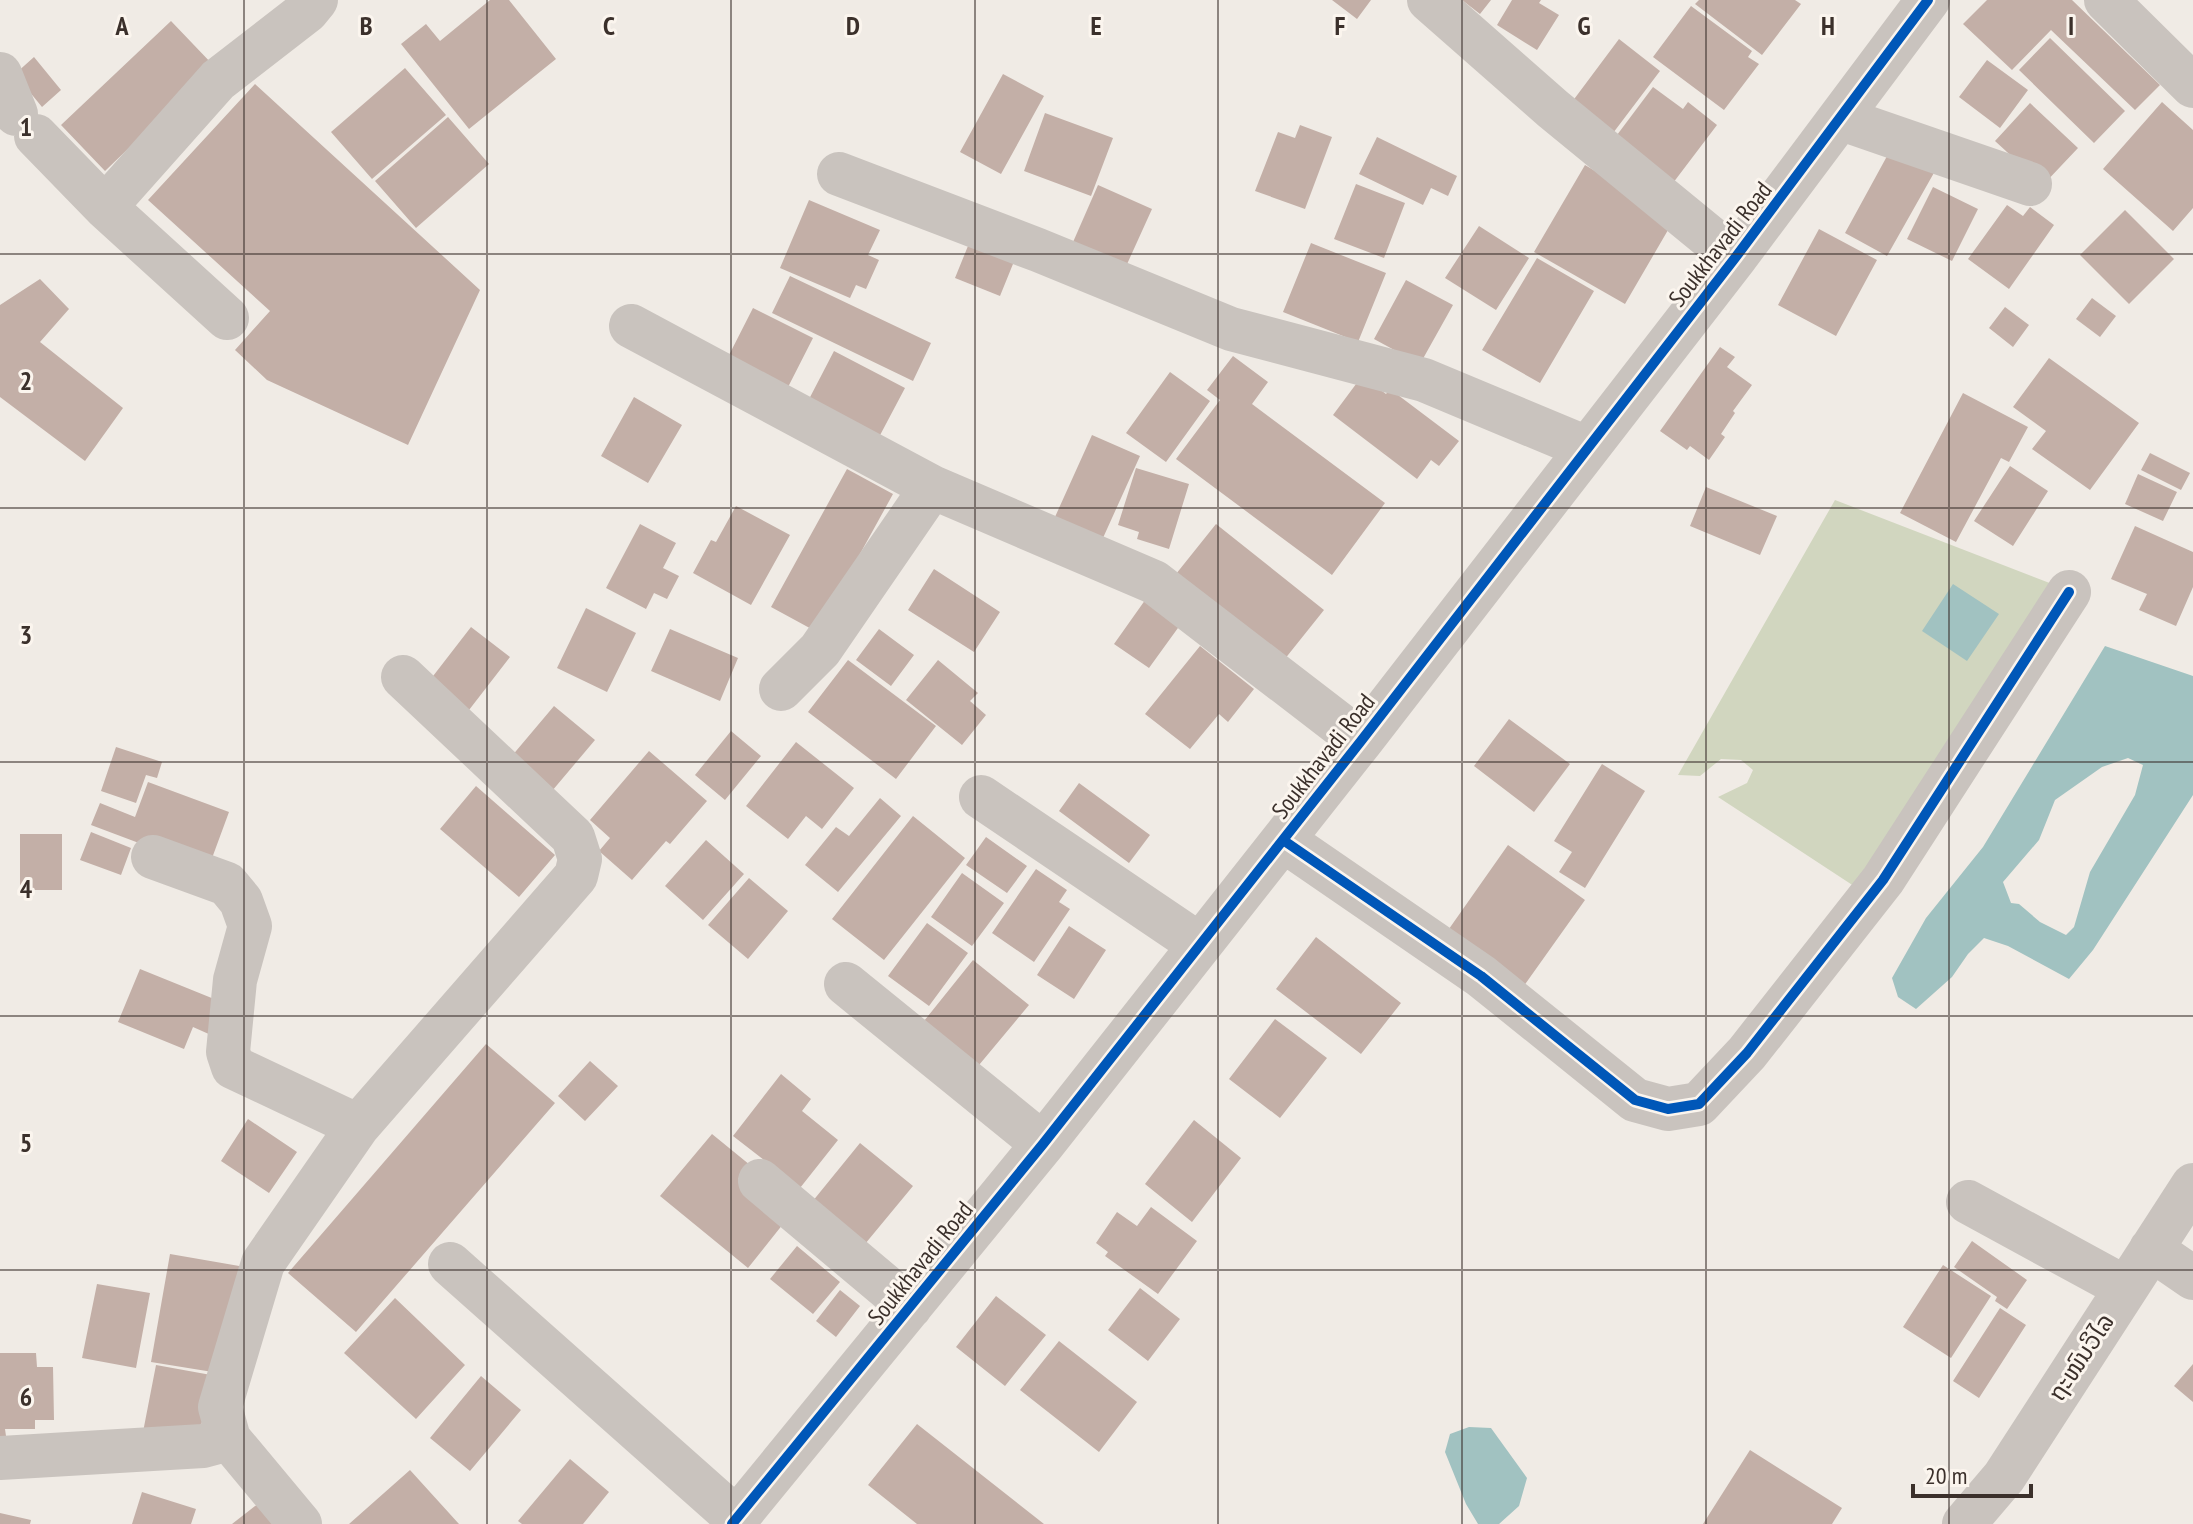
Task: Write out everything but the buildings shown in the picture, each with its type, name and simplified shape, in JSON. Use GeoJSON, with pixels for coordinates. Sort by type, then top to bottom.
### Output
{"type":"FeatureCollection","features":[{"type":"Feature","properties":{"kind":"street"},"geometry":{"type":"LineString","coordinates":[[105,207],[218,80],[307,11],[316,0]]}},
{"type":"Feature","properties":{"kind":"street"},"geometry":{"type":"LineString","coordinates":[[1429,0],[1553,109],[1735,258]]}},
{"type":"Feature","properties":{"kind":"street","name":"Soukkhavadi Road"},"geometry":{"type":"LineString","coordinates":[[734,1521],[1043,1144],[1361,741],[1842,119],[1928,0]]}},
{"type":"Feature","properties":{"kind":"street"},"geometry":{"type":"LineString","coordinates":[[2106,0],[2193,86]]}},
{"type":"Feature","properties":{"kind":"street"},"geometry":{"type":"LineString","coordinates":[[0,74],[26,125],[105,207],[227,318]]}},
{"type":"Feature","properties":{"kind":"street"},"geometry":{"type":"LineString","coordinates":[[1842,119],[2030,184]]}},
{"type":"Feature","properties":{"kind":"street"},"geometry":{"type":"LineString","coordinates":[[839,174],[1038,250],[1231,329],[1424,380],[1587,448]]}},
{"type":"Feature","properties":{"kind":"street"},"geometry":{"type":"LineString","coordinates":[[631,326],[932,487],[1154,582],[1361,741]]}},
{"type":"Feature","properties":{"kind":"street"},"geometry":{"type":"LineString","coordinates":[[781,689],[820,650],[932,487]]}},
{"type":"Feature","properties":{"kind":"street"},"geometry":{"type":"LineString","coordinates":[[1283,840],[1481,976],[1635,1100],[1668,1109],[1699,1104],[1747,1053],[1883,880],[2069,592]]}},
{"type":"Feature","properties":{"kind":"street"},"geometry":{"type":"LineString","coordinates":[[300,1524],[229,1439],[220,1407],[263,1263],[358,1126],[576,876],[580,859],[573,837],[403,677]]}},
{"type":"Feature","properties":{"kind":"street"},"geometry":{"type":"LineString","coordinates":[[981,797],[1200,945]]}},
{"type":"Feature","properties":{"kind":"street"},"geometry":{"type":"LineString","coordinates":[[153,857],[227,884],[241,901],[250,926],[235,980],[228,1052],[233,1067],[358,1126]]}},
{"type":"Feature","properties":{"kind":"street"},"geometry":{"type":"LineString","coordinates":[[846,984],[1043,1144]]}},
{"type":"Feature","properties":{"kind":"street"},"geometry":{"type":"LineString","coordinates":[[760,1181],[910,1307]]}},
{"type":"Feature","properties":{"kind":"street","name":"ຖະໜົນວິໄລ"},"geometry":{"type":"LineString","coordinates":[[1965,1523],[2004,1477],[2193,1185]]}},
{"type":"Feature","properties":{"kind":"street"},"geometry":{"type":"LineString","coordinates":[[1968,1202],[2126,1288]]}},
{"type":"Feature","properties":{"kind":"street"},"geometry":{"type":"LineString","coordinates":[[2151,1249],[2193,1278]]}},
{"type":"Feature","properties":{"kind":"street"},"geometry":{"type":"LineString","coordinates":[[450,1264],[734,1521]]}},
{"type":"Feature","properties":{"kind":"street"},"geometry":{"type":"LineString","coordinates":[[0,1458],[203,1446],[229,1439]]}},
{"type":"Feature","properties":{"kind":"green space"},"geometry":{"type":"Polygon","coordinates":[[[1835,500],[2060,587],[1863,892],[1718,797],[1747,783],[1753,770],[1741,760],[1721,759],[1700,776],[1678,775],[1835,500]]]}},
{"type":"Feature","properties":{"kind":"water"},"geometry":{"type":"Polygon","coordinates":[[[1953,584],[1999,614],[1967,661],[1922,631],[1953,584]]]}},
{"type":"Feature","properties":{"kind":"water"},"geometry":{"type":"Polygon","coordinates":[[[2105,646],[2193,676],[2193,795],[2093,950],[2069,979],[2008,946],[1984,938],[1952,977],[1916,1009],[1898,997],[1892,978],[1926,918],[1983,847],[2105,646]],[[2128,758],[2102,767],[2055,800],[2039,840],[2003,882],[2011,903],[2019,904],[2040,922],[2066,935],[2074,927],[2090,872],[2135,795],[2143,765],[2128,758]]]}},
{"type":"Feature","properties":{"kind":"water"},"geometry":{"type":"Polygon","coordinates":[[[1469,1427],[1491,1428],[1527,1478],[1519,1506],[1499,1524],[1478,1524],[1466,1504],[1445,1452],[1450,1434],[1469,1427]]]}},
{"type":"Feature","properties":{"kind":"cycle path"},"geometry":{"type":"LineString","coordinates":[[732,1524],[1043,1144],[1361,741],[1735,258],[1928,0]]}},
{"type":"Feature","properties":{"kind":"cycle path"},"geometry":{"type":"LineString","coordinates":[[1283,840],[1481,976],[1635,1100],[1668,1109],[1699,1104],[1747,1053],[1883,880],[2069,592]]}}]}
